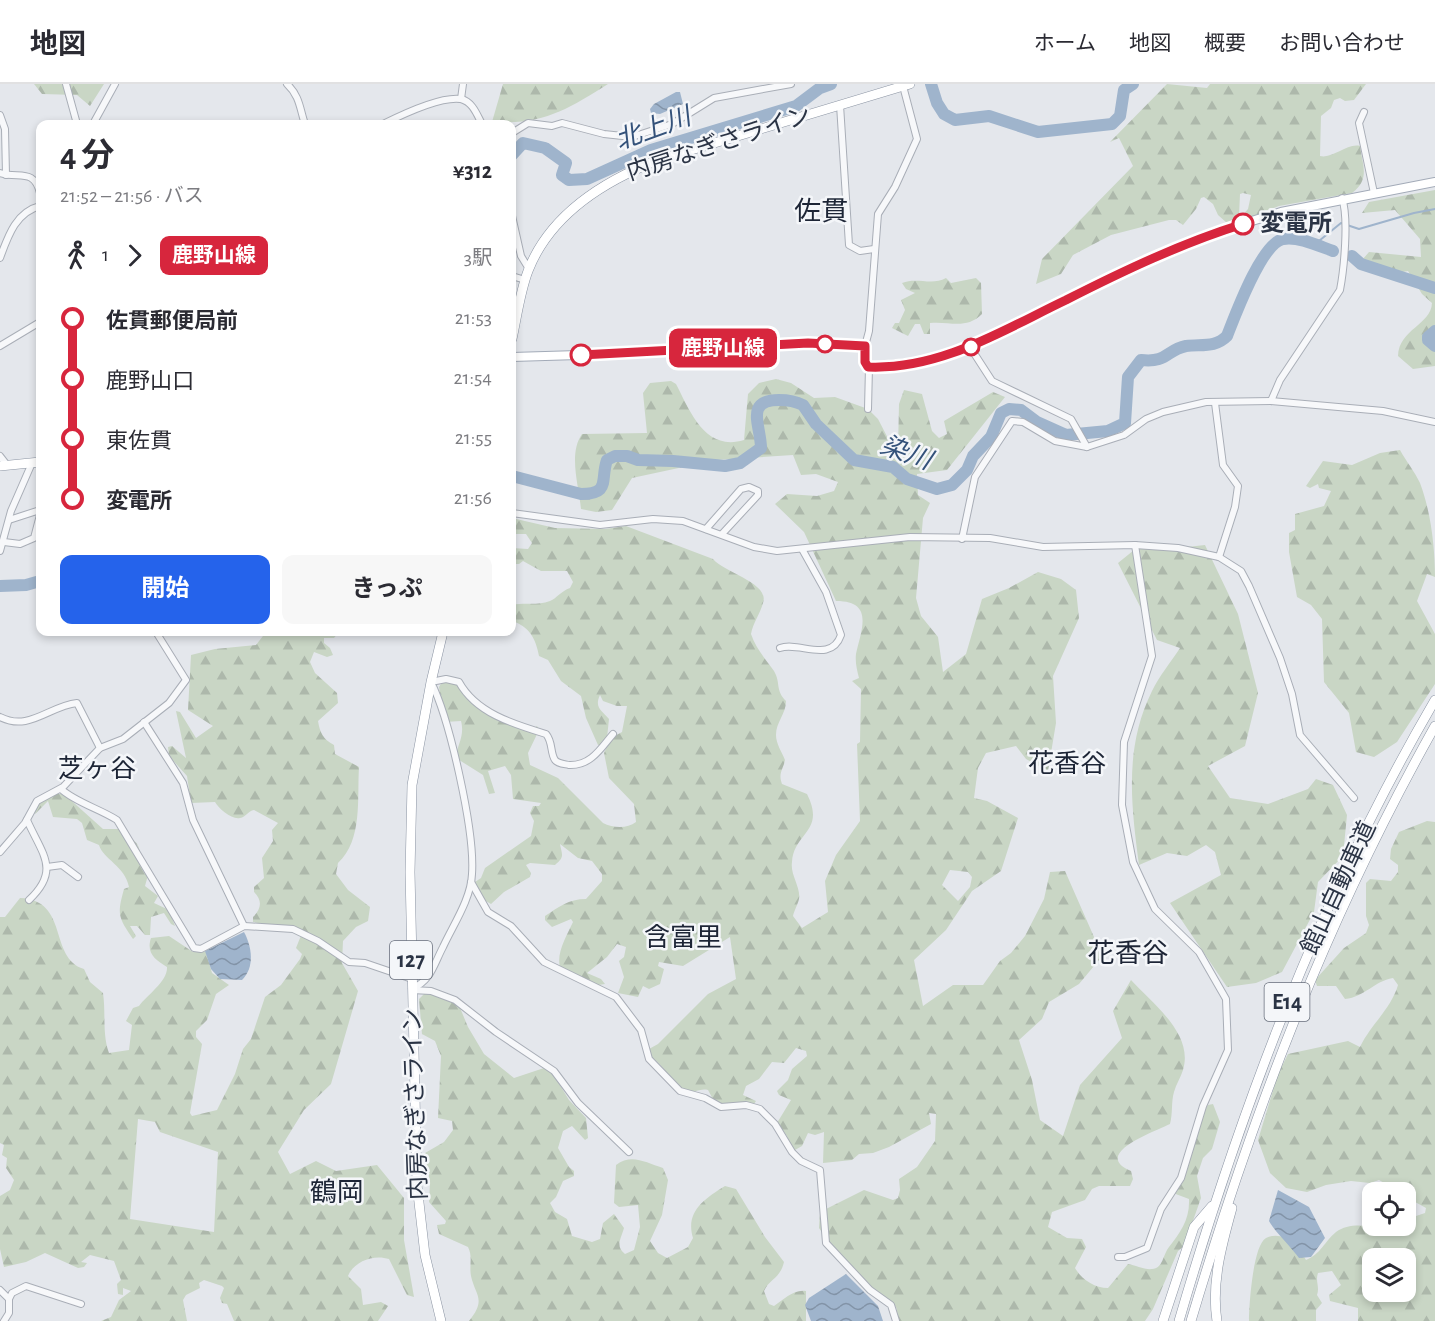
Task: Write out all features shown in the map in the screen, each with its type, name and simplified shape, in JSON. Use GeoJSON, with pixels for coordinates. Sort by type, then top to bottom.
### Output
{"type":"FeatureCollection","features":[{"type":"Feature","properties":{"kind":"highway","name":"内房なぎさライン"},"geometry":{"type":"LineString","coordinates":[[516,321],[525,280],[542,243],[569,212],[598,188],[624,172],[906,85]]}},
{"type":"Feature","properties":{"kind":"highway"},"geometry":{"type":"LineString","coordinates":[[4,465],[36,462]]}},
{"type":"Feature","properties":{"kind":"highway","name":"内房なぎさライン"},"geometry":{"type":"LineString","coordinates":[[435,1321],[417,1185],[412,990],[411,796],[430,682],[442,636]]}},
{"type":"Feature","properties":{"kind":"highway","name":"館山自動車道"},"geometry":{"type":"LineString","coordinates":[[1179,1321],[1215,1203],[1264,1059],[1324,915],[1351,857],[1435,700]]}},
{"type":"Feature","properties":{"kind":"highway","name":"館山自動車道"},"geometry":{"type":"LineString","coordinates":[[1191,1321],[1251,1132],[1310,976],[1395,797],[1435,726]]}},
{"type":"Feature","properties":{"kind":"highway"},"geometry":{"type":"LineString","coordinates":[[1217,1321],[1215,1302],[1220,1254],[1251,1132]]}},
{"type":"Feature","properties":{"kind":"highway"},"geometry":{"type":"LineString","coordinates":[[1163,1321],[1194,1227],[1215,1203]]}},
{"type":"Feature","properties":{"kind":"highway","name":"内房なぎさライン"},"geometry":{"type":"LineString","coordinates":[[432,1291],[441,1321]]}},
{"type":"Feature","properties":{"kind":"main road"},"geometry":{"type":"LineString","coordinates":[[516,357],[645,353],[808,343],[865,346],[865,362],[868,367],[930,361],[970,347],[1078,294],[1210,234],[1281,212],[1342,198],[1435,182]]}},
{"type":"Feature","properties":{"kind":"street"},"geometry":{"type":"LineString","coordinates":[[66,84],[76,120]]}},
{"type":"Feature","properties":{"kind":"street"},"geometry":{"type":"LineString","coordinates":[[95,120],[115,84]]}},
{"type":"Feature","properties":{"kind":"street"},"geometry":{"type":"LineString","coordinates":[[287,84],[293,89],[302,108],[304,120]]}},
{"type":"Feature","properties":{"kind":"street"},"geometry":{"type":"LineString","coordinates":[[461,99],[463,84]]}},
{"type":"Feature","properties":{"kind":"street"},"geometry":{"type":"LineString","coordinates":[[516,130],[528,123],[552,126],[562,123],[604,134],[632,137],[672,124],[714,98],[791,84]]}},
{"type":"Feature","properties":{"kind":"street"},"geometry":{"type":"LineString","coordinates":[[865,346],[869,331],[878,214],[895,187],[917,140],[906,85]]}},
{"type":"Feature","properties":{"kind":"street"},"geometry":{"type":"LineString","coordinates":[[391,120],[446,101],[461,99],[474,108],[480,120]]}},
{"type":"Feature","properties":{"kind":"street"},"geometry":{"type":"LineString","coordinates":[[840,105],[849,244],[860,250],[874,249]]}},
{"type":"Feature","properties":{"kind":"street"},"geometry":{"type":"LineString","coordinates":[[1364,112],[1359,123],[1374,193]]}},
{"type":"Feature","properties":{"kind":"street"},"geometry":{"type":"LineString","coordinates":[[0,115],[6,129],[3,174],[31,177],[36,181]]}},
{"type":"Feature","properties":{"kind":"street"},"geometry":{"type":"LineString","coordinates":[[1271,401],[1280,380],[1340,290],[1346,225],[1346,210],[1342,198]]}},
{"type":"Feature","properties":{"kind":"street"},"geometry":{"type":"LineString","coordinates":[[0,258],[7,239],[23,213],[36,208]]}},
{"type":"Feature","properties":{"kind":"street"},"geometry":{"type":"LineString","coordinates":[[516,234],[521,256],[529,269]]}},
{"type":"Feature","properties":{"kind":"street"},"geometry":{"type":"LineString","coordinates":[[516,277],[525,280]]}},
{"type":"Feature","properties":{"kind":"street"},"geometry":{"type":"LineString","coordinates":[[0,346],[36,324]]}},
{"type":"Feature","properties":{"kind":"street"},"geometry":{"type":"LineString","coordinates":[[970,347],[992,381],[1074,422],[1086,445]]}},
{"type":"Feature","properties":{"kind":"street"},"geometry":{"type":"LineString","coordinates":[[868,367],[868,409]]}},
{"type":"Feature","properties":{"kind":"street"},"geometry":{"type":"LineString","coordinates":[[962,538],[975,477],[1012,421],[1023,422],[1055,441],[1086,445],[1124,435],[1146,419],[1196,403],[1271,401],[1383,411],[1435,422]]}},
{"type":"Feature","properties":{"kind":"street"},"geometry":{"type":"LineString","coordinates":[[1215,403],[1223,465],[1238,486],[1235,507],[1219,557]]}},
{"type":"Feature","properties":{"kind":"street"},"geometry":{"type":"LineString","coordinates":[[0,456],[4,465]]}},
{"type":"Feature","properties":{"kind":"street"},"geometry":{"type":"LineString","coordinates":[[0,551],[9,520],[36,462]]}},
{"type":"Feature","properties":{"kind":"street"},"geometry":{"type":"LineString","coordinates":[[706,529],[741,489],[749,487],[758,491],[758,495],[722,534]]}},
{"type":"Feature","properties":{"kind":"street"},"geometry":{"type":"LineString","coordinates":[[9,520],[36,514]]}},
{"type":"Feature","properties":{"kind":"street"},"geometry":{"type":"LineString","coordinates":[[516,514],[600,525],[653,519],[683,521],[754,547],[777,551],[910,537],[990,538],[1043,547],[1135,545],[1178,548],[1219,557],[1240,571],[1250,586],[1292,694],[1300,735],[1353,798]]}},
{"type":"Feature","properties":{"kind":"street"},"geometry":{"type":"LineString","coordinates":[[4,542],[20,544],[34,538],[36,530]]}},
{"type":"Feature","properties":{"kind":"street"},"geometry":{"type":"LineString","coordinates":[[1118,1257],[1125,1257],[1147,1248],[1161,1209],[1181,1179],[1203,1106],[1228,1050],[1226,999],[1199,952],[1155,909],[1133,862],[1122,805],[1124,742],[1152,656],[1135,545]]}},
{"type":"Feature","properties":{"kind":"street"},"geometry":{"type":"LineString","coordinates":[[780,648],[791,645],[812,651],[822,651],[832,647],[840,635],[826,592],[802,549]]}},
{"type":"Feature","properties":{"kind":"street"},"geometry":{"type":"LineString","coordinates":[[0,852],[27,820],[37,801],[61,789],[100,748],[123,739],[169,703],[186,680],[158,636]]}},
{"type":"Feature","properties":{"kind":"street"},"geometry":{"type":"LineString","coordinates":[[613,734],[591,758],[573,765],[558,763],[546,734],[482,708],[467,696],[459,682],[446,679],[430,682],[442,704],[468,825],[471,882],[488,912],[511,926],[544,962],[616,997],[641,1030],[649,1059],[680,1091],[705,1098],[721,1107],[746,1105],[768,1114],[792,1152],[801,1161],[819,1170],[826,1243],[870,1290],[891,1305],[896,1321]]}},
{"type":"Feature","properties":{"kind":"street"},"geometry":{"type":"LineString","coordinates":[[0,717],[16,723],[26,722],[69,704],[77,703],[100,748]]}},
{"type":"Feature","properties":{"kind":"street"},"geometry":{"type":"LineString","coordinates":[[144,722],[183,783],[193,820],[244,926]]}},
{"type":"Feature","properties":{"kind":"street"},"geometry":{"type":"LineString","coordinates":[[61,789],[72,798],[95,807],[117,820],[142,866],[194,948],[201,949],[244,926],[293,929],[318,941],[349,962],[365,963],[412,979]]}},
{"type":"Feature","properties":{"kind":"street"},"geometry":{"type":"LineString","coordinates":[[27,820],[47,867],[44,883],[28,900]]}},
{"type":"Feature","properties":{"kind":"street"},"geometry":{"type":"LineString","coordinates":[[47,867],[62,865],[78,877]]}},
{"type":"Feature","properties":{"kind":"street"},"geometry":{"type":"LineString","coordinates":[[412,990],[427,982],[471,882]]}},
{"type":"Feature","properties":{"kind":"street"},"geometry":{"type":"LineString","coordinates":[[412,990],[431,991],[455,1000],[496,1032],[554,1071],[578,1103],[629,1152]]}},
{"type":"Feature","properties":{"kind":"street"},"geometry":{"type":"LineString","coordinates":[[4,1321],[9,1313],[9,1299],[12,1293],[26,1286],[81,1304]]}},
{"type":"Feature","properties":{"kind":"street"},"geometry":{"type":"LineString","coordinates":[[0,1290],[9,1299]]}},
{"type":"Feature","properties":{"kind":"green space"},"geometry":{"type":"Polygon","coordinates":[[[34,84],[104,84],[90,106],[77,95],[42,94],[34,84]]]}},
{"type":"Feature","properties":{"kind":"green space"},"geometry":{"type":"Polygon","coordinates":[[[503,84],[608,84],[553,114],[525,121],[493,120],[503,84]]]}},
{"type":"Feature","properties":{"kind":"green space"},"geometry":{"type":"Polygon","coordinates":[[[1167,84],[1207,88],[1210,84],[1366,84],[1354,100],[1345,101],[1340,98],[1334,100],[1331,108],[1321,116],[1320,156],[1360,146],[1364,171],[1362,182],[1352,193],[1279,206],[1243,220],[1240,218],[1248,209],[1251,195],[1243,193],[1240,194],[1239,216],[1234,223],[1228,224],[1218,215],[1213,204],[1204,197],[1201,198],[1196,209],[1183,225],[1176,220],[1169,220],[1111,235],[1073,255],[1061,274],[1036,284],[1042,259],[1133,166],[1119,138],[1110,142],[1167,84]]]}},
{"type":"Feature","properties":{"kind":"green space"},"geometry":{"type":"Polygon","coordinates":[[[1435,190],[1435,366],[1413,369],[1398,356],[1400,347],[1409,333],[1426,317],[1432,303],[1422,294],[1408,271],[1386,275],[1356,267],[1369,252],[1421,257],[1420,239],[1395,210],[1362,213],[1369,202],[1435,190]]]}},
{"type":"Feature","properties":{"kind":"green space"},"geometry":{"type":"Polygon","coordinates":[[[946,278],[951,283],[976,278],[981,283],[982,314],[970,322],[930,323],[930,334],[924,334],[920,324],[915,324],[908,336],[892,328],[895,323],[899,323],[905,310],[901,300],[915,293],[906,289],[902,283],[946,278]]]}},
{"type":"Feature","properties":{"kind":"green space"},"geometry":{"type":"Polygon","coordinates":[[[776,379],[791,383],[814,398],[835,397],[868,409],[878,419],[894,450],[898,449],[899,404],[904,390],[922,394],[932,431],[939,438],[947,434],[944,421],[993,392],[1005,397],[947,470],[917,474],[918,495],[930,503],[923,518],[916,598],[921,616],[938,637],[943,672],[966,654],[982,599],[1009,588],[1038,572],[1061,579],[1076,590],[1079,618],[1053,676],[1056,723],[1048,771],[1026,759],[1016,746],[986,753],[978,768],[974,798],[987,801],[1018,818],[1001,871],[972,891],[946,930],[914,960],[923,1006],[953,985],[983,985],[1000,961],[1011,953],[1025,936],[1044,899],[1050,872],[1065,871],[1098,946],[1099,960],[1079,984],[1049,1002],[1042,1019],[1019,1040],[1032,1080],[1040,1120],[1063,1136],[1080,1085],[1122,1038],[1113,1011],[1131,980],[1169,1020],[1177,1032],[1183,1044],[1185,1057],[1183,1070],[1173,1096],[1170,1124],[1141,1137],[1130,1144],[1118,1157],[1120,1164],[1131,1171],[1133,1179],[1130,1186],[1099,1186],[1092,1189],[1085,1200],[1052,1212],[1048,1227],[1067,1238],[1082,1239],[1086,1247],[1075,1268],[1085,1280],[1098,1287],[1108,1288],[1128,1264],[1149,1269],[1158,1267],[1186,1220],[1189,1199],[1173,1193],[1205,1109],[1208,1105],[1213,1104],[1220,1122],[1212,1149],[1203,1158],[1197,1176],[1201,1198],[1184,1246],[1178,1251],[1153,1309],[1145,1321],[899,1321],[896,1307],[880,1296],[832,1247],[819,1228],[820,1212],[864,1190],[893,1200],[898,1198],[899,1179],[917,1167],[935,1141],[936,1114],[929,1113],[931,1124],[889,1147],[873,1153],[859,1154],[852,1160],[823,1163],[824,1132],[815,1135],[808,1133],[802,1146],[795,1150],[790,1147],[787,1136],[777,1123],[791,1100],[779,1095],[777,1091],[788,1080],[792,1069],[807,1056],[806,1051],[796,1048],[784,1063],[772,1062],[759,1079],[746,1086],[743,1095],[756,1101],[754,1104],[725,1104],[715,1103],[708,1090],[688,1092],[683,1090],[652,1058],[649,1049],[658,1044],[708,994],[736,979],[730,937],[683,966],[659,962],[658,966],[664,969],[660,984],[649,989],[643,986],[638,997],[618,993],[624,977],[619,961],[624,957],[626,947],[617,944],[607,957],[587,973],[601,979],[605,984],[598,985],[560,967],[561,950],[573,922],[571,919],[552,927],[545,920],[545,916],[564,904],[586,899],[602,881],[602,874],[592,861],[578,858],[560,844],[562,856],[555,865],[530,863],[526,865],[531,873],[530,877],[504,892],[491,904],[484,900],[475,882],[481,878],[485,868],[531,836],[534,821],[530,813],[533,806],[539,806],[541,803],[513,799],[511,775],[505,766],[488,771],[495,793],[489,794],[483,775],[456,758],[462,732],[461,721],[445,722],[439,687],[442,682],[455,679],[473,703],[531,730],[537,726],[539,730],[528,753],[530,765],[558,778],[603,823],[620,827],[636,822],[634,804],[609,778],[604,753],[611,738],[622,732],[627,706],[617,706],[603,701],[600,695],[598,706],[609,719],[607,738],[602,746],[598,745],[586,718],[581,696],[561,681],[548,660],[539,656],[534,639],[523,626],[516,622],[516,605],[550,601],[570,588],[573,582],[567,571],[541,571],[523,561],[516,564],[516,548],[528,549],[532,543],[526,534],[516,534],[516,519],[555,528],[605,529],[626,526],[713,559],[760,590],[763,603],[751,634],[758,649],[774,671],[780,693],[786,701],[776,735],[785,760],[781,780],[782,784],[807,794],[813,816],[811,824],[794,852],[792,862],[799,894],[793,916],[802,928],[828,912],[825,881],[836,855],[860,821],[857,744],[860,742],[861,689],[852,681],[859,678],[856,657],[862,618],[861,611],[856,606],[848,602],[836,601],[804,532],[775,504],[787,494],[817,496],[834,491],[838,482],[816,474],[801,475],[793,455],[716,460],[632,478],[612,510],[596,512],[581,509],[575,460],[582,434],[647,433],[643,393],[650,383],[671,381],[676,384],[693,417],[701,427],[709,435],[730,442],[744,440],[748,394],[759,383],[776,379]],[[950,870],[942,885],[958,901],[970,887],[972,877],[968,872],[950,870]]]}},
{"type":"Feature","properties":{"kind":"green space"},"geometry":{"type":"Polygon","coordinates":[[[1400,450],[1420,483],[1432,530],[1435,577],[1427,574],[1417,601],[1435,634],[1435,684],[1397,742],[1374,757],[1356,752],[1349,713],[1324,682],[1322,619],[1311,605],[1297,597],[1289,552],[1289,533],[1295,530],[1295,514],[1324,506],[1331,491],[1319,488],[1318,484],[1310,488],[1306,486],[1323,461],[1352,465],[1380,453],[1400,450]]]}},
{"type":"Feature","properties":{"kind":"green space"},"geometry":{"type":"Polygon","coordinates":[[[1205,545],[1238,614],[1258,693],[1245,746],[1208,766],[1230,798],[1268,804],[1308,789],[1316,779],[1333,785],[1347,815],[1343,856],[1318,882],[1314,912],[1282,972],[1256,983],[1227,987],[1170,903],[1221,875],[1215,852],[1206,845],[1187,856],[1167,853],[1139,865],[1132,798],[1133,755],[1143,712],[1152,691],[1180,648],[1157,640],[1118,563],[1139,546],[1178,548],[1205,545]]]}},
{"type":"Feature","properties":{"kind":"green space"},"geometry":{"type":"Polygon","coordinates":[[[263,636],[336,636],[324,638],[324,643],[333,655],[327,657],[314,652],[310,662],[315,673],[337,693],[338,703],[318,721],[321,732],[334,745],[335,754],[359,767],[355,831],[352,843],[338,863],[336,874],[348,890],[370,907],[368,921],[356,927],[343,941],[342,963],[358,991],[331,1084],[304,1110],[278,1152],[290,1174],[316,1161],[336,1171],[377,1165],[404,1198],[404,1240],[414,1297],[407,1295],[389,1259],[377,1257],[365,1260],[355,1266],[348,1276],[361,1289],[363,1305],[381,1302],[388,1306],[378,1321],[234,1321],[227,1304],[222,1303],[220,1298],[224,1288],[204,1280],[199,1283],[200,1288],[186,1295],[183,1300],[187,1321],[101,1321],[111,1317],[119,1300],[131,1291],[123,1288],[123,1295],[118,1294],[117,1284],[121,1280],[114,1261],[90,1255],[81,1262],[87,1263],[84,1267],[78,1268],[45,1253],[26,1262],[4,1267],[0,1249],[0,1196],[10,1190],[14,1180],[6,1168],[7,1158],[2,1155],[4,1145],[0,1143],[0,917],[5,917],[20,898],[36,901],[46,908],[53,918],[66,954],[73,963],[84,969],[90,982],[103,993],[109,1053],[129,1050],[132,1025],[126,1021],[133,1008],[139,1006],[156,988],[166,972],[167,967],[155,959],[151,952],[151,938],[169,936],[193,952],[198,949],[206,952],[212,973],[229,985],[216,994],[207,1020],[196,1031],[196,1037],[202,1044],[190,1113],[192,1116],[217,1110],[235,1074],[243,1049],[251,1039],[265,997],[281,985],[302,954],[296,948],[302,933],[287,925],[285,928],[253,922],[253,917],[260,905],[254,887],[264,878],[262,858],[273,841],[272,830],[278,823],[254,810],[237,818],[219,808],[215,802],[191,803],[187,776],[169,756],[168,747],[172,746],[186,758],[176,711],[180,712],[196,738],[213,726],[188,710],[191,655],[215,649],[256,645],[263,636]],[[138,1119],[130,1219],[214,1232],[218,1152],[160,1132],[155,1122],[138,1119]]]}},
{"type":"Feature","properties":{"kind":"green space"},"geometry":{"type":"Polygon","coordinates":[[[53,794],[64,794],[103,829],[122,829],[135,842],[148,875],[145,886],[158,896],[154,903],[169,910],[175,926],[164,913],[151,917],[150,935],[145,935],[137,926],[130,926],[136,936],[133,939],[120,915],[124,889],[129,887],[119,868],[105,855],[99,845],[87,840],[82,823],[77,819],[53,817],[48,801],[35,814],[33,811],[43,798],[53,794]]]}},
{"type":"Feature","properties":{"kind":"green space"},"geometry":{"type":"Polygon","coordinates":[[[1427,821],[1435,822],[1435,1321],[1358,1321],[1358,1308],[1330,1301],[1329,1295],[1341,1285],[1332,1271],[1318,1273],[1317,1295],[1322,1303],[1316,1310],[1316,1321],[1249,1321],[1255,1263],[1266,1238],[1276,1236],[1294,1240],[1306,1260],[1319,1251],[1336,1232],[1352,1226],[1362,1226],[1362,1236],[1416,1236],[1416,1216],[1425,1213],[1426,1208],[1416,1202],[1416,1182],[1351,1181],[1326,1185],[1307,1192],[1286,1188],[1270,1173],[1258,1140],[1278,1074],[1288,1054],[1348,1041],[1360,1047],[1395,994],[1398,985],[1393,978],[1380,982],[1352,998],[1345,999],[1336,986],[1317,986],[1315,980],[1344,948],[1366,933],[1369,925],[1366,916],[1366,883],[1370,879],[1391,881],[1398,872],[1398,865],[1390,859],[1391,849],[1399,832],[1427,821]]]}},
{"type":"Feature","properties":{"kind":"green space"},"geometry":{"type":"Polygon","coordinates":[[[433,993],[458,1003],[468,1027],[484,1054],[514,1078],[544,1068],[552,1072],[569,1100],[586,1118],[588,1138],[585,1140],[572,1126],[563,1131],[558,1148],[569,1167],[574,1171],[574,1176],[563,1181],[556,1197],[550,1203],[555,1212],[567,1219],[572,1236],[592,1242],[600,1239],[603,1223],[614,1214],[624,1228],[620,1248],[625,1254],[634,1250],[640,1227],[638,1205],[619,1207],[614,1203],[616,1165],[622,1161],[639,1160],[663,1168],[668,1180],[662,1215],[650,1241],[658,1253],[667,1258],[688,1247],[693,1238],[691,1229],[694,1214],[704,1201],[725,1186],[736,1189],[765,1237],[784,1262],[780,1272],[764,1291],[769,1304],[774,1306],[793,1293],[806,1291],[806,1321],[469,1321],[479,1302],[471,1276],[471,1258],[468,1247],[439,1234],[437,1225],[445,1224],[446,1221],[429,1202],[430,1183],[425,1153],[444,1142],[453,1130],[452,1121],[438,1118],[441,1056],[435,1041],[422,1034],[419,999],[424,994],[433,993]]]}},
{"type":"Feature","properties":{"kind":"water"},"geometry":{"type":"Polygon","coordinates":[[[680,92],[683,104],[660,114],[651,113],[650,109],[654,104],[680,92]]]}},
{"type":"Feature","properties":{"kind":"water"},"geometry":{"type":"Polygon","coordinates":[[[244,932],[251,957],[246,975],[242,980],[220,979],[211,969],[205,951],[244,932]]]}},
{"type":"Feature","properties":{"kind":"water"},"geometry":{"type":"Polygon","coordinates":[[[1278,1190],[1309,1207],[1325,1238],[1311,1257],[1299,1258],[1269,1221],[1278,1190]]]}},
{"type":"Feature","properties":{"kind":"water"},"geometry":{"type":"Polygon","coordinates":[[[846,1274],[878,1306],[883,1321],[811,1321],[805,1305],[809,1298],[846,1274]]]}},
{"type":"Feature","properties":{"kind":"waterway","name":"北上川"},"geometry":{"type":"LineString","coordinates":[[516,151],[523,143],[545,148],[566,163],[562,175],[569,180],[587,179],[651,150],[796,106],[820,88],[831,84]]}},
{"type":"Feature","properties":{"kind":"waterway","name":"北上川"},"geometry":{"type":"LineString","coordinates":[[931,84],[937,103],[944,114],[955,120],[989,116],[1038,132],[1112,124],[1120,116],[1124,90],[1133,84]]}},
{"type":"Feature","properties":{"kind":"waterway"},"geometry":{"type":"LineString","coordinates":[[1314,245],[1341,223],[1359,229],[1435,209]]}},
{"type":"Feature","properties":{"kind":"waterway","name":"染川"},"geometry":{"type":"LineString","coordinates":[[516,477],[581,494],[597,492],[601,489],[607,460],[615,456],[627,456],[638,460],[725,466],[740,463],[761,448],[757,416],[761,404],[782,400],[803,405],[816,424],[854,460],[893,467],[907,479],[937,489],[952,485],[967,470],[973,456],[991,437],[1001,413],[1009,409],[1021,410],[1037,422],[1066,435],[1108,431],[1125,423],[1128,377],[1141,360],[1157,360],[1179,348],[1213,344],[1227,336],[1250,282],[1266,253],[1275,244],[1289,238],[1333,251]]}},
{"type":"Feature","properties":{"kind":"waterway","name":"染川"},"geometry":{"type":"LineString","coordinates":[[1352,256],[1361,264],[1435,288]]}},
{"type":"Feature","properties":{"kind":"waterway","name":"染川"},"geometry":{"type":"LineString","coordinates":[[1435,331],[1428,337],[1428,340],[1435,346]]}},
{"type":"Feature","properties":{"kind":"waterway","name":"染川"},"geometry":{"type":"LineString","coordinates":[[0,586],[36,582]]}},
{"type":"Feature","properties":{"kind":"bus line","name":"鹿野山線"},"geometry":{"type":"LineString","coordinates":[[581,355],[808,343],[865,346],[864,357],[868,367],[930,361],[970,347],[1166,252],[1210,234],[1243,224]]}},
{"type":"Feature","properties":{"kind":"place","name":"変電所"},"geometry":{"type":"Point","coordinates":[1243,224]}},
{"type":"Feature","properties":{"kind":"district","name":"佐貫"},"geometry":{"type":"Point","coordinates":[821,211]}},
{"type":"Feature","properties":{"kind":"district","name":"花香谷"},"geometry":{"type":"Point","coordinates":[1067,764]}},
{"type":"Feature","properties":{"kind":"district","name":"芝ヶ谷"},"geometry":{"type":"Point","coordinates":[97,769]}},
{"type":"Feature","properties":{"kind":"district","name":"含富里"},"geometry":{"type":"Point","coordinates":[683,938]}},
{"type":"Feature","properties":{"kind":"district","name":"花香谷"},"geometry":{"type":"Point","coordinates":[1128,953]}},
{"type":"Feature","properties":{"kind":"district","name":"鶴岡"},"geometry":{"type":"Point","coordinates":[337,1192]}}]}
